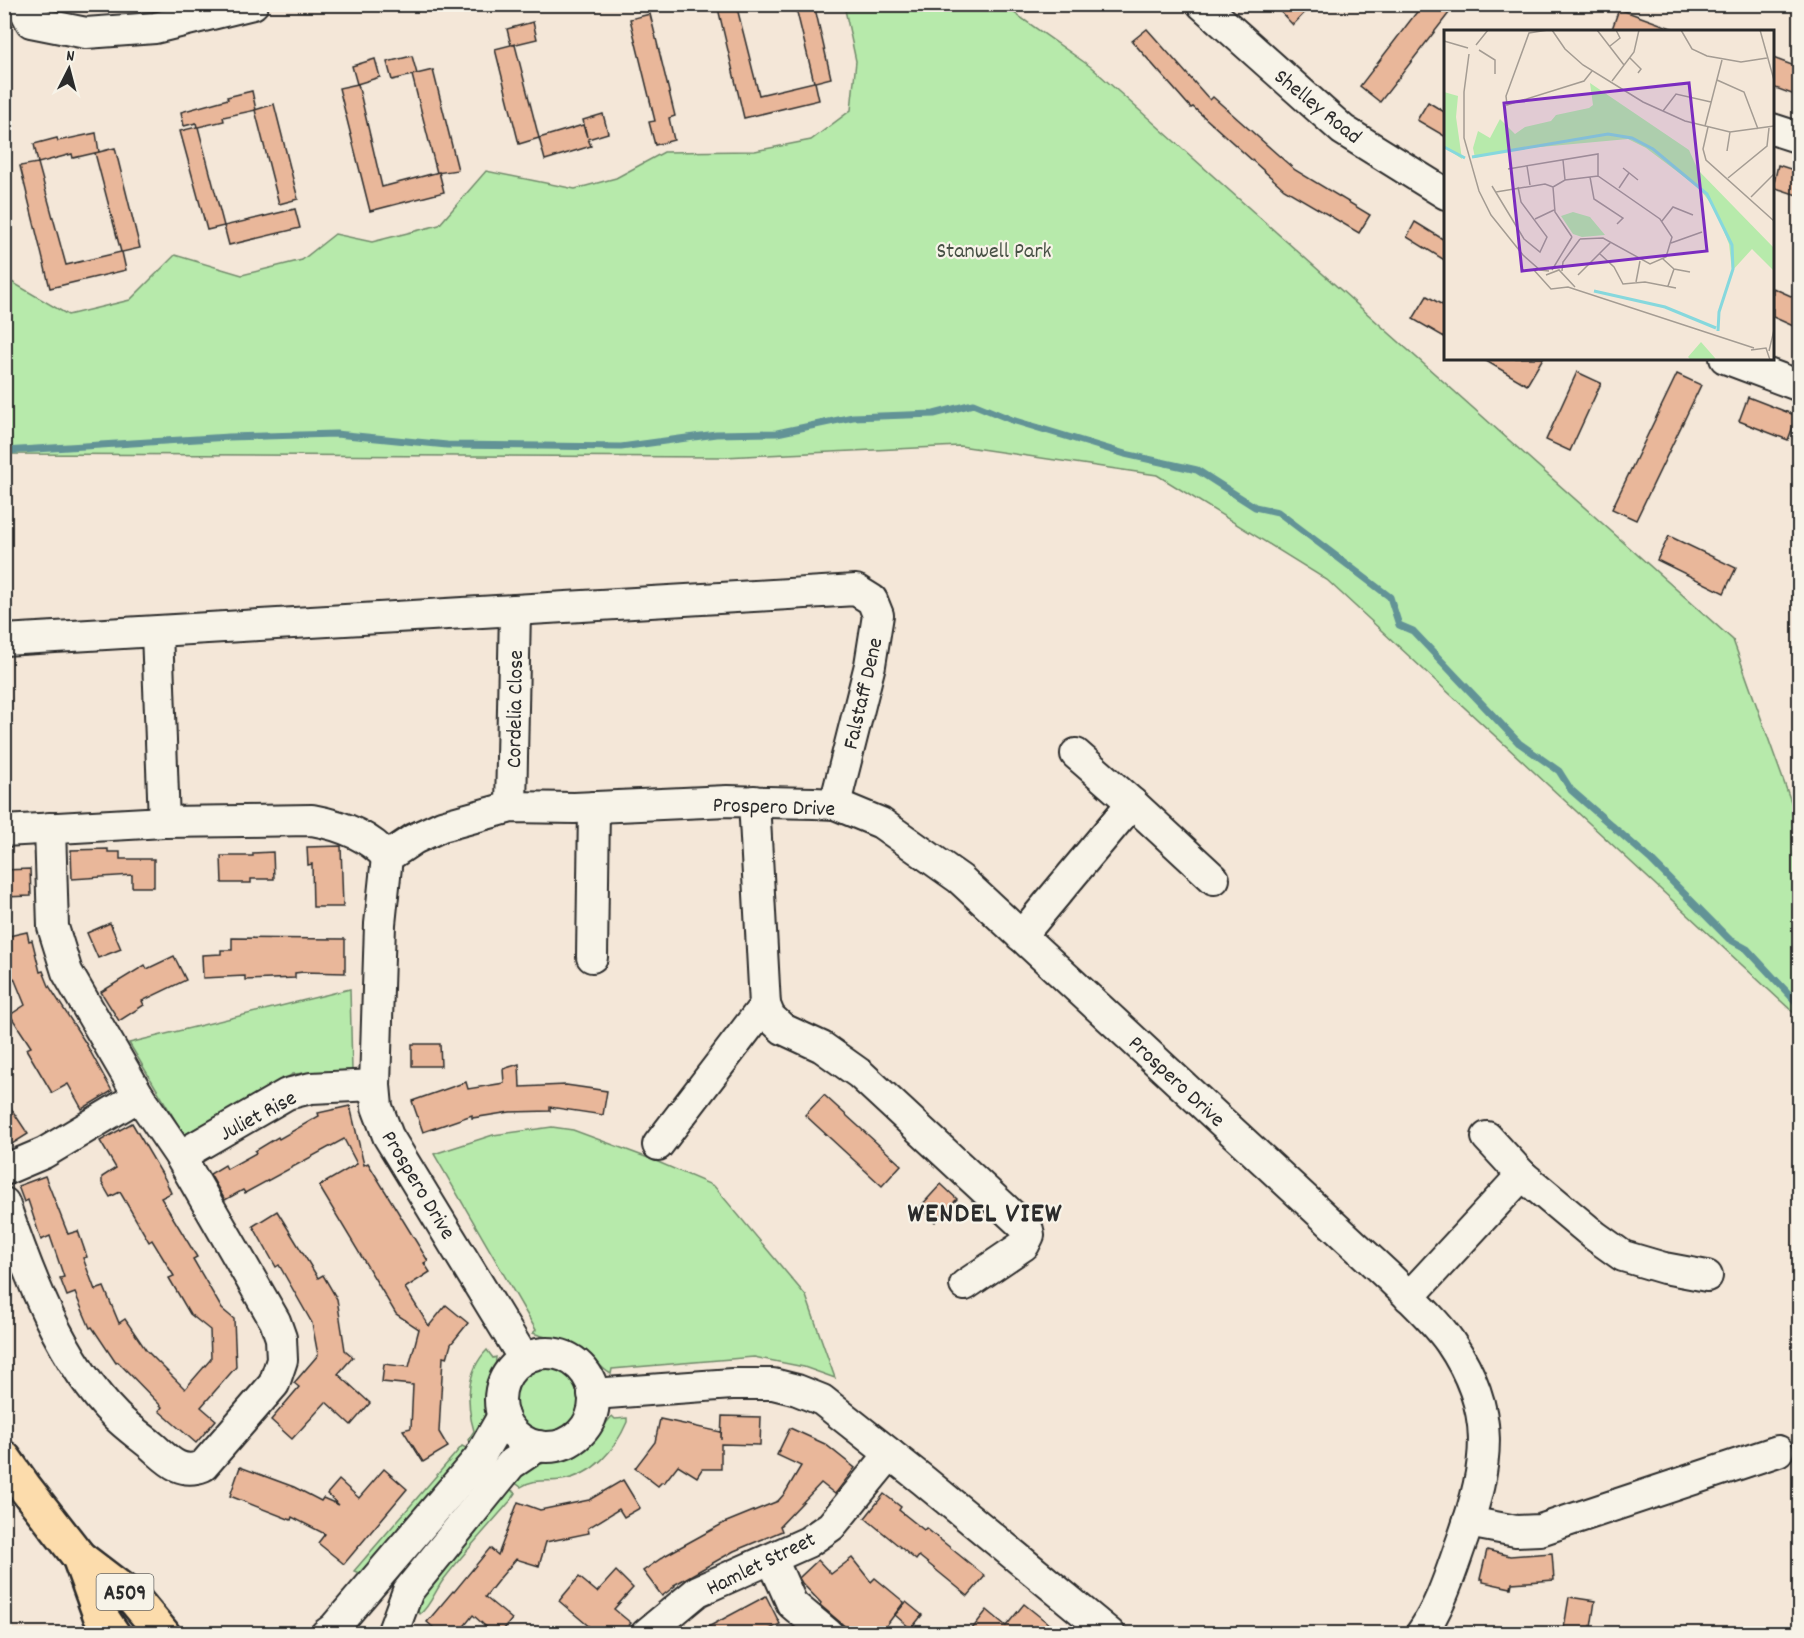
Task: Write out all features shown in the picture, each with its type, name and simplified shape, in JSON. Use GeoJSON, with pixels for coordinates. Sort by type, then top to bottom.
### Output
{"type":"FeatureCollection","features":[{"type":"Feature","properties":{"kind":"highway","name":"A509"},"geometry":{"type":"LineString","coordinates":[[4,1458],[79,1557],[134,1599],[163,1634]]}},
{"type":"Feature","properties":{"kind":"highway","name":"A509"},"geometry":{"type":"LineString","coordinates":[[79,1557],[100,1615],[113,1634]]}},
{"type":"Feature","properties":{"kind":"street"},"geometry":{"type":"LineString","coordinates":[[22,4],[32,22],[86,33],[155,28],[253,4]]}},
{"type":"Feature","properties":{"kind":"street","name":"Shelley Road"},"geometry":{"type":"LineString","coordinates":[[1202,4],[1343,130],[1444,193]]}},
{"type":"Feature","properties":{"kind":"street"},"geometry":{"type":"LineString","coordinates":[[1774,129],[1800,138]]}},
{"type":"Feature","properties":{"kind":"street"},"geometry":{"type":"LineString","coordinates":[[1730,360],[1800,386]]}},
{"type":"Feature","properties":{"kind":"street","name":"Falstaff Dene"},"geometry":{"type":"LineString","coordinates":[[515,610],[856,590],[872,600],[878,615],[870,665],[835,804]]}},
{"type":"Feature","properties":{"kind":"street"},"geometry":{"type":"LineString","coordinates":[[4,640],[515,610]]}},
{"type":"Feature","properties":{"kind":"street","name":"Cordelia Close"},"geometry":{"type":"LineString","coordinates":[[511,807],[515,610]]}},
{"type":"Feature","properties":{"kind":"street"},"geometry":{"type":"LineString","coordinates":[[157,632],[164,822]]}},
{"type":"Feature","properties":{"kind":"street"},"geometry":{"type":"LineString","coordinates":[[1076,754],[1214,879]]}},
{"type":"Feature","properties":{"kind":"street"},"geometry":{"type":"LineString","coordinates":[[754,801],[765,1005],[770,1017],[783,1029],[822,1047],[860,1074],[1028,1230],[1029,1235],[1024,1245],[965,1285]]}},
{"type":"Feature","properties":{"kind":"street","name":"Prospero Drive"},"geometry":{"type":"LineString","coordinates":[[524,1359],[388,1136],[377,1107],[375,1085],[380,924],[387,857],[414,838],[442,826],[511,807],[594,807],[754,801],[835,804],[881,823],[960,879],[1388,1276],[1449,1341],[1464,1365],[1480,1404],[1485,1431],[1483,1462],[1468,1522],[1445,1592],[1421,1634]]}},
{"type":"Feature","properties":{"kind":"street"},"geometry":{"type":"LineString","coordinates":[[1021,936],[1132,803]]}},
{"type":"Feature","properties":{"kind":"street"},"geometry":{"type":"LineString","coordinates":[[592,957],[594,807]]}},
{"type":"Feature","properties":{"kind":"street"},"geometry":{"type":"LineString","coordinates":[[4,831],[164,822],[312,820],[330,823],[351,831],[378,847],[387,857]]}},
{"type":"Feature","properties":{"kind":"street"},"geometry":{"type":"LineString","coordinates":[[4,1203],[55,1330],[81,1372],[116,1416],[176,1466],[192,1471],[202,1466],[274,1384],[282,1360],[281,1338],[275,1321],[180,1156],[139,1096],[67,972],[53,927],[50,828]]}},
{"type":"Feature","properties":{"kind":"street"},"geometry":{"type":"LineString","coordinates":[[658,1145],[765,1005]]}},
{"type":"Feature","properties":{"kind":"street","name":"Juliet Rise"},"geometry":{"type":"LineString","coordinates":[[180,1156],[287,1094],[311,1088],[375,1085]]}},
{"type":"Feature","properties":{"kind":"street"},"geometry":{"type":"LineString","coordinates":[[4,1170],[44,1153],[139,1096]]}},
{"type":"Feature","properties":{"kind":"street"},"geometry":{"type":"LineString","coordinates":[[1487,1137],[1522,1175],[1595,1236],[1623,1256],[1664,1268],[1707,1276]]}},
{"type":"Feature","properties":{"kind":"street"},"geometry":{"type":"LineString","coordinates":[[1408,1297],[1522,1175]]}},
{"type":"Feature","properties":{"kind":"street"},"geometry":{"type":"LineString","coordinates":[[546,1353],[568,1358],[585,1373],[593,1394],[590,1419],[584,1429],[563,1444],[551,1447],[523,1441],[511,1430],[503,1416],[500,1405],[503,1383],[515,1365],[524,1359],[546,1353]]}},
{"type":"Feature","properties":{"kind":"street"},"geometry":{"type":"LineString","coordinates":[[593,1394],[732,1384],[773,1384],[797,1389],[822,1400],[1110,1634]]}},
{"type":"Feature","properties":{"kind":"street"},"geometry":{"type":"LineString","coordinates":[[326,1634],[479,1458],[503,1416]]}},
{"type":"Feature","properties":{"kind":"street"},"geometry":{"type":"LineString","coordinates":[[392,1634],[408,1591],[419,1576],[511,1464],[538,1446]]}},
{"type":"Feature","properties":{"kind":"street"},"geometry":{"type":"LineString","coordinates":[[1468,1522],[1516,1531],[1540,1530],[1778,1451]]}},
{"type":"Feature","properties":{"kind":"street","name":"Hamlet Street"},"geometry":{"type":"LineString","coordinates":[[646,1634],[698,1591],[808,1542],[831,1526],[890,1454]]}},
{"type":"Feature","properties":{"kind":"street"},"geometry":{"type":"LineString","coordinates":[[772,1559],[792,1604],[828,1634]]}},
{"type":"Feature","properties":{"kind":"green space","name":"Stanwell Park"},"geometry":{"type":"Polygon","coordinates":[[[844,5],[1003,5],[1091,67],[1733,640],[1799,824],[1799,1022],[1796,1015],[1327,580],[1157,475],[960,446],[724,457],[5,454],[5,259],[10,281],[68,315],[130,300],[175,255],[242,275],[302,260],[335,234],[372,242],[439,225],[486,171],[575,189],[616,178],[664,152],[755,151],[811,140],[851,110],[856,61],[844,5]]]}},
{"type":"Feature","properties":{"kind":"green space"},"geometry":{"type":"Polygon","coordinates":[[[350,989],[352,1070],[293,1074],[184,1135],[129,1043],[350,989]]]}},
{"type":"Feature","properties":{"kind":"green space"},"geometry":{"type":"Polygon","coordinates":[[[552,1127],[573,1130],[651,1159],[714,1186],[806,1296],[835,1378],[804,1367],[754,1357],[612,1369],[611,1374],[577,1347],[533,1333],[536,1330],[434,1154],[493,1135],[552,1127]]]}},
{"type":"Feature","properties":{"kind":"green space"},"geometry":{"type":"Polygon","coordinates":[[[487,1350],[493,1358],[496,1357],[495,1373],[490,1387],[488,1417],[474,1447],[468,1440],[474,1431],[471,1421],[470,1388],[475,1368],[487,1350]]]}},
{"type":"Feature","properties":{"kind":"green space"},"geometry":{"type":"Polygon","coordinates":[[[549,1363],[563,1366],[576,1374],[584,1387],[587,1401],[584,1415],[576,1428],[563,1436],[549,1439],[535,1436],[522,1428],[514,1415],[511,1401],[514,1387],[522,1374],[535,1366],[549,1363]]]}},
{"type":"Feature","properties":{"kind":"green space"},"geometry":{"type":"Polygon","coordinates":[[[612,1416],[615,1419],[627,1418],[627,1422],[610,1451],[593,1467],[584,1473],[562,1480],[536,1481],[521,1487],[514,1482],[530,1468],[581,1450],[612,1416]]]}},
{"type":"Feature","properties":{"kind":"green space"},"geometry":{"type":"Polygon","coordinates":[[[462,1446],[470,1450],[364,1575],[354,1571],[462,1446]]]}},
{"type":"Feature","properties":{"kind":"green space"},"geometry":{"type":"Polygon","coordinates":[[[508,1488],[516,1493],[512,1499],[452,1569],[420,1614],[415,1608],[422,1595],[508,1488]]]}},
{"type":"Feature","properties":{"kind":"building"},"geometry":{"type":"Polygon","coordinates":[[[717,4],[736,4],[759,95],[814,82],[795,4],[814,4],[831,78],[815,82],[819,100],[744,118],[717,4]]]}},
{"type":"Feature","properties":{"kind":"building"},"geometry":{"type":"Polygon","coordinates":[[[1273,4],[1313,4],[1293,25],[1273,4]]]}},
{"type":"Feature","properties":{"kind":"building"},"geometry":{"type":"Polygon","coordinates":[[[1423,4],[1456,4],[1380,102],[1360,86],[1423,4]]]}},
{"type":"Feature","properties":{"kind":"building"},"geometry":{"type":"Polygon","coordinates":[[[1619,9],[1674,29],[1674,30],[1612,30],[1619,9]]]}},
{"type":"Feature","properties":{"kind":"building"},"geometry":{"type":"Polygon","coordinates":[[[650,14],[675,116],[669,118],[674,140],[655,145],[649,122],[655,121],[630,19],[650,14]]]}},
{"type":"Feature","properties":{"kind":"building"},"geometry":{"type":"Polygon","coordinates":[[[533,22],[537,39],[512,45],[515,45],[539,138],[519,144],[495,49],[511,45],[507,29],[533,22]]]}},
{"type":"Feature","properties":{"kind":"building"},"geometry":{"type":"Polygon","coordinates":[[[1147,29],[1210,100],[1213,97],[1295,170],[1370,215],[1359,233],[1284,189],[1193,107],[1191,108],[1132,41],[1147,29]]]}},
{"type":"Feature","properties":{"kind":"building"},"geometry":{"type":"Polygon","coordinates":[[[412,56],[417,74],[392,80],[387,62],[412,56]]]}},
{"type":"Feature","properties":{"kind":"building"},"geometry":{"type":"Polygon","coordinates":[[[1774,58],[1800,68],[1800,97],[1774,87],[1774,58]]]}},
{"type":"Feature","properties":{"kind":"building"},"geometry":{"type":"Polygon","coordinates":[[[375,59],[380,77],[357,84],[352,66],[375,59]]]}},
{"type":"Feature","properties":{"kind":"building"},"geometry":{"type":"Polygon","coordinates":[[[433,70],[458,170],[437,173],[412,75],[433,70]]]}},
{"type":"Feature","properties":{"kind":"building"},"geometry":{"type":"Polygon","coordinates":[[[358,84],[382,187],[439,172],[444,192],[370,211],[339,88],[358,84]]]}},
{"type":"Feature","properties":{"kind":"building"},"geometry":{"type":"Polygon","coordinates":[[[252,91],[256,110],[223,117],[224,121],[198,127],[224,226],[207,230],[180,131],[197,127],[196,123],[184,126],[181,112],[252,91]]]}},
{"type":"Feature","properties":{"kind":"building"},"geometry":{"type":"Polygon","coordinates":[[[1428,102],[1444,112],[1444,136],[1417,120],[1428,102]]]}},
{"type":"Feature","properties":{"kind":"building"},"geometry":{"type":"Polygon","coordinates":[[[274,104],[298,199],[279,204],[255,110],[274,104]]]}},
{"type":"Feature","properties":{"kind":"building"},"geometry":{"type":"Polygon","coordinates":[[[603,114],[608,133],[588,139],[591,146],[545,160],[539,138],[583,125],[587,137],[583,120],[603,114]]]}},
{"type":"Feature","properties":{"kind":"building"},"geometry":{"type":"Polygon","coordinates":[[[96,133],[99,152],[73,158],[72,154],[38,163],[34,144],[57,138],[58,141],[96,133]]]}},
{"type":"Feature","properties":{"kind":"building"},"geometry":{"type":"Polygon","coordinates":[[[115,148],[140,248],[122,252],[126,270],[50,288],[20,166],[38,163],[66,265],[121,252],[95,153],[115,148]]]}},
{"type":"Feature","properties":{"kind":"building"},"geometry":{"type":"Polygon","coordinates":[[[1778,165],[1800,172],[1800,196],[1774,187],[1778,165]]]}},
{"type":"Feature","properties":{"kind":"building"},"geometry":{"type":"Polygon","coordinates":[[[295,209],[300,228],[229,245],[224,226],[295,209]]]}},
{"type":"Feature","properties":{"kind":"building"},"geometry":{"type":"Polygon","coordinates":[[[1415,222],[1444,240],[1444,260],[1407,237],[1415,222]]]}},
{"type":"Feature","properties":{"kind":"building"},"geometry":{"type":"Polygon","coordinates":[[[1774,288],[1800,300],[1800,329],[1774,317],[1774,288]]]}},
{"type":"Feature","properties":{"kind":"building"},"geometry":{"type":"Polygon","coordinates":[[[1427,296],[1444,306],[1444,337],[1413,319],[1427,296]]]}},
{"type":"Feature","properties":{"kind":"building"},"geometry":{"type":"Polygon","coordinates":[[[1484,360],[1542,360],[1527,385],[1484,360]]]}},
{"type":"Feature","properties":{"kind":"building"},"geometry":{"type":"Polygon","coordinates":[[[1577,372],[1601,383],[1570,451],[1546,440],[1577,372]]]}},
{"type":"Feature","properties":{"kind":"building"},"geometry":{"type":"Polygon","coordinates":[[[1677,374],[1701,385],[1636,520],[1612,509],[1677,374]]]}},
{"type":"Feature","properties":{"kind":"building"},"geometry":{"type":"Polygon","coordinates":[[[1748,397],[1797,416],[1788,440],[1739,421],[1748,397]]]}},
{"type":"Feature","properties":{"kind":"building"},"geometry":{"type":"Polygon","coordinates":[[[1669,536],[1736,568],[1724,593],[1657,560],[1669,536]]]}},
{"type":"Feature","properties":{"kind":"building"},"geometry":{"type":"Polygon","coordinates":[[[341,846],[343,907],[313,907],[312,864],[308,865],[307,847],[341,846]]]}},
{"type":"Feature","properties":{"kind":"building"},"geometry":{"type":"Polygon","coordinates":[[[108,849],[108,852],[120,852],[120,859],[154,859],[154,887],[132,887],[132,875],[72,879],[71,850],[108,849]]]}},
{"type":"Feature","properties":{"kind":"building"},"geometry":{"type":"Polygon","coordinates":[[[273,852],[274,879],[251,879],[251,883],[222,883],[221,856],[253,856],[253,853],[273,852]]]}},
{"type":"Feature","properties":{"kind":"building"},"geometry":{"type":"Polygon","coordinates":[[[30,869],[31,896],[4,897],[4,870],[30,869]]]}},
{"type":"Feature","properties":{"kind":"building"},"geometry":{"type":"Polygon","coordinates":[[[110,923],[121,949],[98,958],[87,933],[110,923]]]}},
{"type":"Feature","properties":{"kind":"building"},"geometry":{"type":"Polygon","coordinates":[[[27,932],[29,941],[32,940],[40,972],[43,971],[49,986],[85,1042],[112,1091],[82,1109],[68,1084],[52,1093],[26,1049],[31,1047],[10,1015],[25,1005],[14,978],[4,980],[4,937],[27,932]]]}},
{"type":"Feature","properties":{"kind":"building"},"geometry":{"type":"Polygon","coordinates":[[[232,938],[345,939],[345,973],[303,972],[295,973],[295,978],[245,980],[245,976],[203,978],[202,955],[221,954],[221,950],[232,950],[232,938]]]}},
{"type":"Feature","properties":{"kind":"building"},"geometry":{"type":"Polygon","coordinates":[[[174,956],[186,980],[142,1001],[144,1005],[119,1021],[101,992],[145,965],[147,969],[174,956]]]}},
{"type":"Feature","properties":{"kind":"building"},"geometry":{"type":"Polygon","coordinates":[[[412,1044],[440,1044],[441,1066],[412,1066],[412,1044]]]}},
{"type":"Feature","properties":{"kind":"building"},"geometry":{"type":"Polygon","coordinates":[[[519,1064],[520,1087],[566,1085],[607,1091],[603,1115],[550,1107],[550,1111],[510,1112],[472,1118],[472,1115],[423,1132],[412,1101],[466,1082],[468,1089],[504,1083],[503,1069],[519,1064]]]}},
{"type":"Feature","properties":{"kind":"building"},"geometry":{"type":"Polygon","coordinates":[[[824,1095],[901,1165],[882,1186],[805,1115],[824,1095]]]}},
{"type":"Feature","properties":{"kind":"building"},"geometry":{"type":"Polygon","coordinates":[[[4,1098],[28,1134],[4,1149],[4,1098]]]}},
{"type":"Feature","properties":{"kind":"building"},"geometry":{"type":"Polygon","coordinates":[[[350,1106],[364,1165],[368,1163],[428,1261],[424,1263],[430,1272],[405,1288],[429,1326],[446,1305],[468,1323],[451,1344],[447,1358],[443,1357],[439,1432],[448,1447],[423,1462],[403,1430],[411,1428],[413,1385],[382,1382],[384,1364],[409,1367],[419,1329],[396,1314],[319,1186],[357,1164],[344,1139],[245,1193],[243,1190],[225,1200],[210,1174],[225,1165],[227,1169],[256,1153],[255,1151],[278,1137],[279,1139],[319,1116],[318,1113],[350,1106]]]}},
{"type":"Feature","properties":{"kind":"building"},"geometry":{"type":"Polygon","coordinates":[[[132,1123],[171,1193],[161,1198],[197,1257],[193,1259],[222,1309],[234,1319],[236,1367],[201,1407],[216,1420],[196,1443],[159,1411],[162,1407],[118,1362],[116,1363],[92,1327],[90,1328],[75,1293],[67,1296],[60,1278],[64,1277],[50,1236],[41,1240],[28,1200],[24,1202],[18,1186],[45,1176],[68,1234],[78,1231],[87,1257],[83,1258],[95,1290],[104,1287],[119,1323],[125,1319],[146,1350],[185,1389],[211,1359],[210,1330],[190,1314],[169,1278],[174,1276],[152,1240],[149,1242],[120,1192],[110,1197],[102,1183],[102,1177],[116,1168],[100,1141],[132,1123]]]}},
{"type":"Feature","properties":{"kind":"building"},"geometry":{"type":"Polygon","coordinates":[[[941,1184],[957,1199],[935,1222],[920,1207],[941,1184]]]}},
{"type":"Feature","properties":{"kind":"building"},"geometry":{"type":"Polygon","coordinates":[[[277,1211],[318,1278],[323,1275],[337,1299],[345,1350],[353,1357],[338,1374],[370,1403],[351,1425],[326,1402],[292,1439],[271,1420],[299,1387],[294,1383],[318,1355],[312,1323],[279,1265],[276,1267],[253,1226],[277,1211]]]}},
{"type":"Feature","properties":{"kind":"building"},"geometry":{"type":"Polygon","coordinates":[[[722,1416],[761,1417],[760,1445],[721,1444],[721,1469],[702,1469],[697,1477],[678,1465],[664,1483],[658,1486],[635,1468],[655,1442],[660,1419],[721,1432],[721,1440],[722,1416]]]}},
{"type":"Feature","properties":{"kind":"building"},"geometry":{"type":"Polygon","coordinates":[[[790,1428],[825,1444],[855,1468],[835,1494],[821,1483],[780,1526],[782,1531],[734,1551],[674,1585],[662,1596],[643,1571],[666,1555],[724,1523],[778,1501],[785,1493],[801,1466],[777,1455],[790,1428]]]}},
{"type":"Feature","properties":{"kind":"building"},"geometry":{"type":"Polygon","coordinates":[[[240,1467],[294,1487],[321,1501],[323,1498],[339,1505],[327,1494],[339,1480],[359,1498],[384,1469],[407,1489],[344,1564],[318,1543],[325,1534],[292,1517],[291,1520],[230,1496],[240,1467]]]}},
{"type":"Feature","properties":{"kind":"building"},"geometry":{"type":"Polygon","coordinates":[[[623,1480],[640,1508],[624,1517],[619,1509],[588,1528],[589,1533],[546,1542],[539,1566],[516,1559],[500,1578],[485,1597],[512,1619],[500,1634],[494,1634],[473,1615],[458,1634],[441,1634],[427,1622],[490,1548],[498,1555],[518,1502],[540,1510],[589,1500],[623,1480]]]}},
{"type":"Feature","properties":{"kind":"building"},"geometry":{"type":"Polygon","coordinates":[[[884,1494],[901,1507],[899,1510],[924,1530],[926,1528],[985,1576],[968,1596],[919,1556],[916,1560],[865,1518],[884,1494]]]}},
{"type":"Feature","properties":{"kind":"building"},"geometry":{"type":"Polygon","coordinates":[[[1487,1550],[1510,1556],[1552,1553],[1554,1580],[1512,1583],[1511,1588],[1483,1582],[1483,1579],[1480,1579],[1487,1550]]]}},
{"type":"Feature","properties":{"kind":"building"},"geometry":{"type":"Polygon","coordinates":[[[852,1558],[871,1582],[875,1578],[904,1602],[880,1634],[854,1634],[820,1605],[821,1603],[799,1578],[818,1560],[831,1574],[852,1558]]]}},
{"type":"Feature","properties":{"kind":"building"},"geometry":{"type":"Polygon","coordinates":[[[616,1571],[633,1588],[614,1609],[631,1623],[622,1634],[598,1634],[559,1601],[579,1577],[597,1592],[616,1571]]]}},
{"type":"Feature","properties":{"kind":"building"},"geometry":{"type":"Polygon","coordinates":[[[766,1596],[780,1624],[764,1632],[695,1634],[766,1596]]]}},
{"type":"Feature","properties":{"kind":"building"},"geometry":{"type":"Polygon","coordinates":[[[1569,1597],[1595,1601],[1590,1634],[1563,1634],[1569,1597]]]}},
{"type":"Feature","properties":{"kind":"building"},"geometry":{"type":"Polygon","coordinates":[[[906,1602],[922,1615],[911,1629],[895,1615],[906,1602]]]}},
{"type":"Feature","properties":{"kind":"building"},"geometry":{"type":"Polygon","coordinates":[[[1024,1604],[1049,1624],[1041,1634],[968,1634],[987,1610],[1006,1626],[1024,1604]]]}},
{"type":"Feature","properties":{"kind":"waterway"},"geometry":{"type":"LineString","coordinates":[[4,451],[229,437],[336,434],[447,445],[621,447],[716,434],[777,433],[853,417],[934,414],[973,404],[1012,420],[1125,454],[1197,470],[1255,507],[1278,512],[1390,597],[1399,625],[1413,631],[1519,743],[1559,771],[1571,790],[1650,859],[1729,939],[1747,949],[1800,1006]]}},
{"type":"Feature","properties":{"kind":"district","name":"WENDEL VIEW"},"geometry":{"type":"Point","coordinates":[985,1211]}}]}
